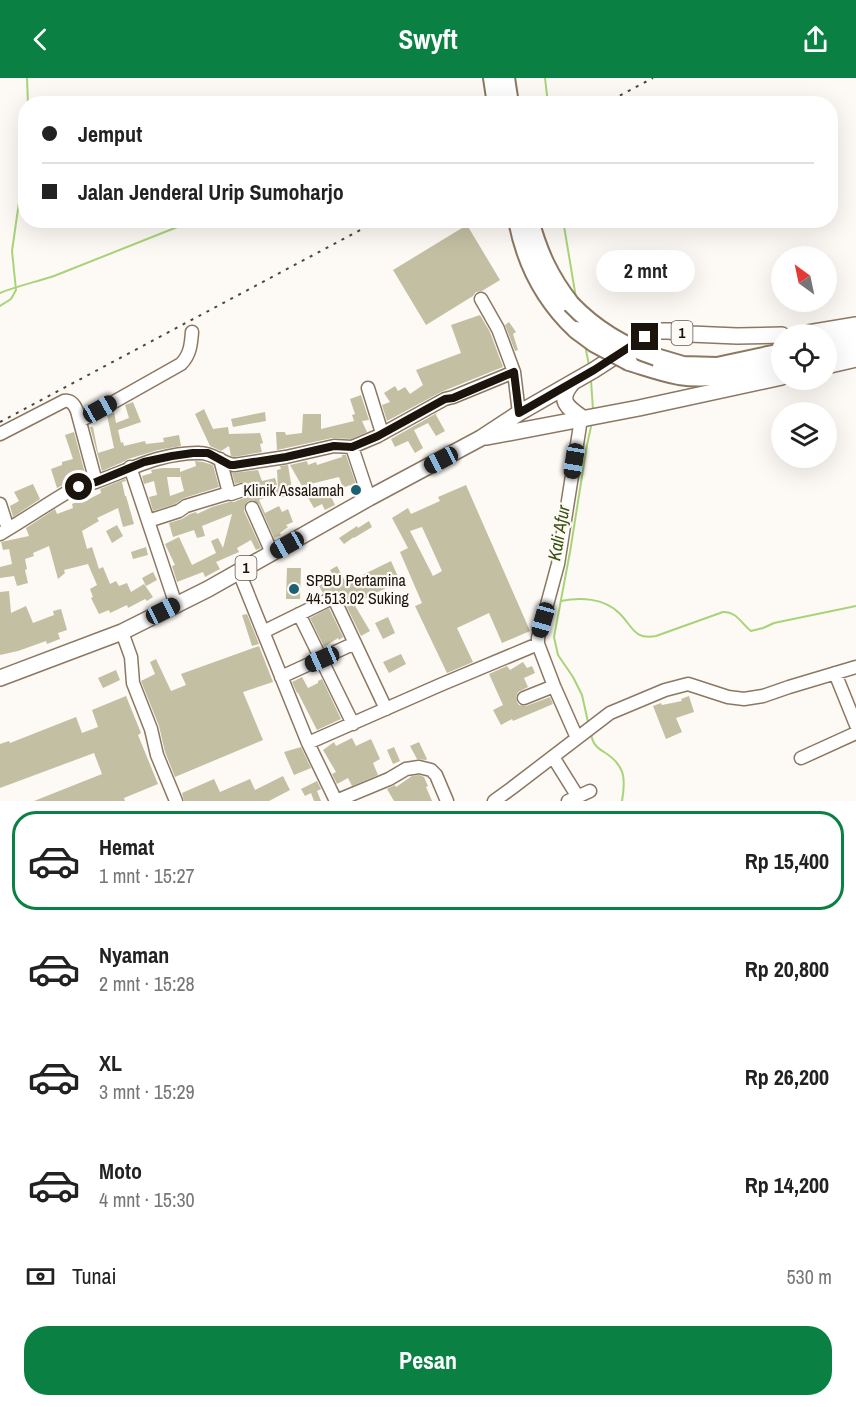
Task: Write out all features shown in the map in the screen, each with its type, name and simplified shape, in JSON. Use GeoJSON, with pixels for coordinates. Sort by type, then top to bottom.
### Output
{"type":"FeatureCollection","features":[{"type":"Feature","properties":{"kind":"highway"},"geometry":{"type":"LineString","coordinates":[[519,228],[528,260],[542,289],[576,330],[595,344],[629,362],[682,376],[736,375],[771,367]]}},
{"type":"Feature","properties":{"kind":"highway","name":"1"},"geometry":{"type":"LineString","coordinates":[[532,228],[551,275],[571,304],[609,336],[635,350],[683,365],[717,366],[771,354]]}},
{"type":"Feature","properties":{"kind":"highway"},"geometry":{"type":"LineString","coordinates":[[837,340],[856,336]]}},
{"type":"Feature","properties":{"kind":"highway"},"geometry":{"type":"LineString","coordinates":[[837,352],[856,348]]}},
{"type":"Feature","properties":{"kind":"main road"},"geometry":{"type":"LineString","coordinates":[[837,328],[856,325]]}},
{"type":"Feature","properties":{"kind":"main road","name":"1"},"geometry":{"type":"LineString","coordinates":[[0,678],[122,632],[239,572],[481,438],[658,331],[737,336],[771,335]]}},
{"type":"Feature","properties":{"kind":"main road"},"geometry":{"type":"LineString","coordinates":[[837,363],[856,359]]}},
{"type":"Feature","properties":{"kind":"main road"},"geometry":{"type":"LineString","coordinates":[[583,376],[567,389],[564,395],[569,409],[587,418]]}},
{"type":"Feature","properties":{"kind":"main road","name":"1"},"geometry":{"type":"LineString","coordinates":[[481,438],[771,379]]}},
{"type":"Feature","properties":{"kind":"street"},"geometry":{"type":"LineString","coordinates":[[481,299],[498,329],[514,372],[519,413]]}},
{"type":"Feature","properties":{"kind":"street"},"geometry":{"type":"LineString","coordinates":[[80,420],[181,364],[190,352],[192,332]]}},
{"type":"Feature","properties":{"kind":"street"},"geometry":{"type":"LineString","coordinates":[[0,504],[4,532],[74,489],[153,460],[193,453],[208,453],[234,465],[286,457],[334,446],[352,447],[445,399],[453,398],[514,372]]}},
{"type":"Feature","properties":{"kind":"street"},"geometry":{"type":"LineString","coordinates":[[368,388],[382,433]]}},
{"type":"Feature","properties":{"kind":"street"},"geometry":{"type":"LineString","coordinates":[[0,434],[68,400],[73,403],[77,411],[96,482]]}},
{"type":"Feature","properties":{"kind":"street"},"geometry":{"type":"LineString","coordinates":[[584,733],[554,686],[538,644],[538,638],[558,564],[587,418]]}},
{"type":"Feature","properties":{"kind":"street"},"geometry":{"type":"LineString","coordinates":[[352,447],[369,498]]}},
{"type":"Feature","properties":{"kind":"street"},"geometry":{"type":"LineString","coordinates":[[220,459],[229,493]]}},
{"type":"Feature","properties":{"kind":"street"},"geometry":{"type":"LineString","coordinates":[[130,467],[176,605]]}},
{"type":"Feature","properties":{"kind":"street"},"geometry":{"type":"LineString","coordinates":[[148,521],[179,511],[186,506],[243,490]]}},
{"type":"Feature","properties":{"kind":"street"},"geometry":{"type":"LineString","coordinates":[[252,508],[272,554]]}},
{"type":"Feature","properties":{"kind":"street"},"geometry":{"type":"LineString","coordinates":[[239,572],[308,743],[336,801],[389,779],[406,769],[419,767],[431,770],[436,775],[447,801]]}},
{"type":"Feature","properties":{"kind":"street"},"geometry":{"type":"LineString","coordinates":[[263,632],[328,600],[333,600],[386,709]]}},
{"type":"Feature","properties":{"kind":"street"},"geometry":{"type":"LineString","coordinates":[[299,614],[353,724]]}},
{"type":"Feature","properties":{"kind":"street"},"geometry":{"type":"LineString","coordinates":[[122,632],[131,657],[133,683],[151,729],[157,755],[176,801]]}},
{"type":"Feature","properties":{"kind":"street"},"geometry":{"type":"LineString","coordinates":[[281,677],[355,643]]}},
{"type":"Feature","properties":{"kind":"street"},"geometry":{"type":"LineString","coordinates":[[308,743],[538,644]]}},
{"type":"Feature","properties":{"kind":"street"},"geometry":{"type":"LineString","coordinates":[[494,801],[615,710],[684,684],[691,684],[733,699],[744,699],[763,696],[856,667]]}},
{"type":"Feature","properties":{"kind":"street"},"geometry":{"type":"LineString","coordinates":[[835,673],[856,725]]}},
{"type":"Feature","properties":{"kind":"street"},"geometry":{"type":"LineString","coordinates":[[524,698],[554,686]]}},
{"type":"Feature","properties":{"kind":"street"},"geometry":{"type":"LineString","coordinates":[[801,758],[856,733]]}},
{"type":"Feature","properties":{"kind":"street"},"geometry":{"type":"LineString","coordinates":[[553,757],[573,799],[590,791]]}},
{"type":"Feature","properties":{"kind":"building"},"geometry":{"type":"Polygon","coordinates":[[[462,228],[469,228],[500,280],[476,292],[426,325],[393,270],[462,228]]]}},
{"type":"Feature","properties":{"kind":"building"},"geometry":{"type":"Polygon","coordinates":[[[480,315],[490,332],[503,367],[441,392],[387,421],[382,405],[390,402],[384,393],[395,386],[398,391],[405,387],[410,394],[423,385],[416,370],[461,353],[451,325],[480,315]]]}},
{"type":"Feature","properties":{"kind":"building"},"geometry":{"type":"Polygon","coordinates":[[[509,322],[516,332],[513,334],[518,350],[515,351],[505,325],[509,322]]]}},
{"type":"Feature","properties":{"kind":"building"},"geometry":{"type":"Polygon","coordinates":[[[361,395],[369,420],[362,421],[367,432],[351,439],[332,438],[277,450],[276,432],[285,432],[286,435],[302,433],[303,414],[321,414],[321,429],[354,421],[352,415],[355,414],[350,399],[361,395]]]}},
{"type":"Feature","properties":{"kind":"building"},"geometry":{"type":"Polygon","coordinates":[[[133,402],[141,422],[118,430],[124,446],[145,441],[146,444],[164,442],[163,438],[179,435],[181,446],[128,459],[102,471],[90,427],[93,427],[98,453],[114,448],[107,415],[114,411],[116,423],[129,418],[125,405],[133,402]]]}},
{"type":"Feature","properties":{"kind":"building"},"geometry":{"type":"Polygon","coordinates":[[[204,409],[213,429],[228,427],[229,434],[260,433],[263,443],[260,444],[262,452],[234,457],[231,456],[229,446],[221,451],[210,446],[195,414],[204,409]]]}},
{"type":"Feature","properties":{"kind":"building"},"geometry":{"type":"Polygon","coordinates":[[[265,412],[266,421],[233,427],[231,419],[265,412]]]}},
{"type":"Feature","properties":{"kind":"building"},"geometry":{"type":"Polygon","coordinates":[[[437,413],[445,431],[436,436],[428,423],[414,430],[423,448],[415,453],[408,441],[395,447],[391,439],[437,413]]]}},
{"type":"Feature","properties":{"kind":"building"},"geometry":{"type":"Polygon","coordinates":[[[74,432],[86,477],[57,488],[51,469],[62,465],[62,462],[73,459],[65,435],[74,432]]]}},
{"type":"Feature","properties":{"kind":"building"},"geometry":{"type":"Polygon","coordinates":[[[346,455],[359,493],[354,495],[350,485],[343,488],[339,477],[302,486],[290,465],[307,461],[308,465],[316,462],[317,465],[342,457],[346,455]]]}},
{"type":"Feature","properties":{"kind":"building"},"geometry":{"type":"Polygon","coordinates":[[[195,461],[213,465],[219,487],[153,511],[149,497],[157,495],[154,481],[144,484],[142,476],[152,473],[151,470],[180,468],[180,472],[196,466],[195,461]],[[180,475],[180,477],[167,477],[170,496],[184,491],[180,475]]]}},
{"type":"Feature","properties":{"kind":"building"},"geometry":{"type":"Polygon","coordinates":[[[288,465],[293,495],[278,498],[276,492],[263,495],[264,498],[259,500],[265,513],[279,506],[282,512],[288,509],[293,522],[286,525],[288,527],[280,533],[281,535],[274,538],[259,504],[253,500],[248,501],[244,511],[261,548],[256,550],[251,540],[237,548],[239,552],[216,562],[220,569],[205,577],[203,572],[177,582],[172,566],[175,565],[165,544],[179,537],[192,565],[216,553],[211,541],[218,538],[223,548],[232,514],[202,526],[205,536],[197,538],[194,530],[173,537],[169,523],[190,514],[196,512],[197,514],[249,496],[251,491],[249,484],[244,482],[235,484],[232,473],[258,470],[262,481],[275,478],[278,488],[277,470],[281,469],[280,466],[288,465]]]}},
{"type":"Feature","properties":{"kind":"building"},"geometry":{"type":"Polygon","coordinates":[[[125,479],[126,481],[122,482],[134,524],[123,527],[118,508],[97,518],[99,521],[82,531],[87,549],[92,547],[99,569],[103,567],[110,584],[116,581],[119,586],[127,583],[131,592],[144,584],[153,597],[128,608],[127,605],[110,613],[109,610],[99,614],[91,598],[93,597],[90,589],[97,585],[88,564],[64,570],[65,573],[58,579],[49,546],[25,559],[28,583],[17,586],[14,576],[0,578],[0,567],[12,564],[9,549],[3,550],[1,542],[29,536],[26,528],[55,509],[57,514],[73,508],[72,504],[88,497],[89,499],[101,493],[100,489],[125,479]]]}},
{"type":"Feature","properties":{"kind":"building"},"geometry":{"type":"Polygon","coordinates":[[[33,484],[40,499],[13,517],[10,506],[19,501],[14,492],[33,484]]]}},
{"type":"Feature","properties":{"kind":"building"},"geometry":{"type":"Polygon","coordinates":[[[466,485],[530,631],[502,643],[489,613],[457,628],[473,662],[447,673],[415,606],[422,603],[400,552],[408,548],[392,518],[408,508],[411,514],[440,501],[438,497],[466,485]],[[422,527],[410,531],[433,576],[442,571],[422,527]]]}},
{"type":"Feature","properties":{"kind":"building"},"geometry":{"type":"Polygon","coordinates":[[[326,486],[335,505],[325,510],[322,504],[314,508],[307,496],[326,486]]]}},
{"type":"Feature","properties":{"kind":"building"},"geometry":{"type":"Polygon","coordinates":[[[369,521],[372,527],[344,544],[339,538],[357,526],[358,528],[369,521]]]}},
{"type":"Feature","properties":{"kind":"building"},"geometry":{"type":"Polygon","coordinates":[[[117,525],[123,536],[112,543],[106,531],[117,525]]]}},
{"type":"Feature","properties":{"kind":"building"},"geometry":{"type":"Polygon","coordinates":[[[146,547],[148,555],[133,559],[131,552],[146,547]]]}},
{"type":"Feature","properties":{"kind":"building"},"geometry":{"type":"Polygon","coordinates":[[[391,561],[400,581],[354,604],[370,631],[361,636],[342,597],[334,592],[323,593],[319,586],[334,577],[330,570],[337,566],[346,583],[391,561]]]}},
{"type":"Feature","properties":{"kind":"building","name":"SPBU Pertamina 44.513.02 Suking"},"geometry":{"type":"Polygon","coordinates":[[[287,568],[301,568],[300,599],[286,599],[287,568]]]}},
{"type":"Feature","properties":{"kind":"building"},"geometry":{"type":"Polygon","coordinates":[[[153,572],[157,580],[146,586],[142,578],[153,572]]]}},
{"type":"Feature","properties":{"kind":"building"},"geometry":{"type":"Polygon","coordinates":[[[9,591],[11,613],[26,606],[33,623],[54,615],[53,611],[61,609],[67,630],[58,633],[60,639],[0,655],[0,592],[9,591]]]}},
{"type":"Feature","properties":{"kind":"building"},"geometry":{"type":"Polygon","coordinates":[[[329,608],[343,637],[324,647],[310,618],[329,608]]]}},
{"type":"Feature","properties":{"kind":"building"},"geometry":{"type":"Polygon","coordinates":[[[247,614],[259,644],[252,646],[242,615],[247,614]]]}},
{"type":"Feature","properties":{"kind":"building"},"geometry":{"type":"Polygon","coordinates":[[[388,617],[395,633],[383,639],[375,623],[388,617]]]}},
{"type":"Feature","properties":{"kind":"building"},"geometry":{"type":"Polygon","coordinates":[[[259,646],[273,682],[243,692],[263,740],[175,777],[165,752],[159,726],[141,681],[155,674],[150,662],[156,659],[171,691],[186,685],[181,674],[259,646]]]}},
{"type":"Feature","properties":{"kind":"building"},"geometry":{"type":"Polygon","coordinates":[[[401,654],[406,664],[389,673],[383,662],[401,654]]]}},
{"type":"Feature","properties":{"kind":"building"},"geometry":{"type":"Polygon","coordinates":[[[523,662],[527,668],[532,666],[535,673],[524,678],[528,687],[518,692],[516,697],[519,705],[526,706],[550,697],[553,704],[501,725],[493,710],[503,705],[489,674],[507,666],[510,670],[523,662]]]}},
{"type":"Feature","properties":{"kind":"building"},"geometry":{"type":"Polygon","coordinates":[[[116,670],[120,680],[103,688],[98,678],[116,670]]]}},
{"type":"Feature","properties":{"kind":"building"},"geometry":{"type":"Polygon","coordinates":[[[302,677],[308,688],[322,679],[341,719],[317,730],[292,682],[302,677]]]}},
{"type":"Feature","properties":{"kind":"building"},"geometry":{"type":"Polygon","coordinates":[[[126,696],[141,733],[138,735],[158,784],[124,798],[125,801],[34,801],[102,774],[94,753],[0,788],[0,744],[9,741],[10,743],[76,717],[82,733],[98,727],[92,710],[126,696]]]}},
{"type":"Feature","properties":{"kind":"building"},"geometry":{"type":"Polygon","coordinates":[[[689,696],[694,712],[676,718],[682,732],[666,739],[653,706],[682,701],[681,699],[689,696]]]}},
{"type":"Feature","properties":{"kind":"building"},"geometry":{"type":"Polygon","coordinates":[[[352,738],[356,746],[371,739],[380,759],[373,763],[378,775],[352,786],[348,778],[337,784],[332,774],[336,772],[323,750],[334,742],[336,746],[352,738]]]}},
{"type":"Feature","properties":{"kind":"building"},"geometry":{"type":"Polygon","coordinates":[[[419,742],[426,760],[417,759],[410,746],[419,742]]]}},
{"type":"Feature","properties":{"kind":"building"},"geometry":{"type":"Polygon","coordinates":[[[301,747],[311,768],[294,775],[284,752],[301,747]]]}},
{"type":"Feature","properties":{"kind":"building"},"geometry":{"type":"Polygon","coordinates":[[[394,747],[400,761],[393,764],[387,750],[394,747]]]}},
{"type":"Feature","properties":{"kind":"building"},"geometry":{"type":"Polygon","coordinates":[[[283,776],[290,790],[269,801],[184,801],[182,793],[214,779],[220,792],[250,779],[255,790],[283,776]]]}},
{"type":"Feature","properties":{"kind":"building"},"geometry":{"type":"Polygon","coordinates":[[[412,776],[424,777],[432,801],[394,801],[387,789],[395,785],[396,787],[412,776]]]}},
{"type":"Feature","properties":{"kind":"building"},"geometry":{"type":"Polygon","coordinates":[[[317,781],[321,789],[317,791],[321,801],[314,801],[311,793],[305,796],[301,789],[317,781]]]}},
{"type":"Feature","properties":{"kind":"waterway"},"geometry":{"type":"LineString","coordinates":[[27,78],[28,96]]}},
{"type":"Feature","properties":{"kind":"waterway","name":"Kali Afur"},"geometry":{"type":"LineString","coordinates":[[545,78],[547,96]]}},
{"type":"Feature","properties":{"kind":"waterway"},"geometry":{"type":"LineString","coordinates":[[0,306],[11,299],[16,290],[12,251],[18,209]]}},
{"type":"Feature","properties":{"kind":"waterway"},"geometry":{"type":"LineString","coordinates":[[0,293],[54,276],[175,228]]}},
{"type":"Feature","properties":{"kind":"waterway","name":"Kali Afur"},"geometry":{"type":"LineString","coordinates":[[564,228],[576,298]]}},
{"type":"Feature","properties":{"kind":"waterway","name":"Kali Afur"},"geometry":{"type":"LineString","coordinates":[[585,345],[589,365]]}},
{"type":"Feature","properties":{"kind":"waterway","name":"Kali Afur"},"geometry":{"type":"LineString","coordinates":[[591,380],[593,410]]}},
{"type":"Feature","properties":{"kind":"waterway","name":"Kali Afur"},"geometry":{"type":"LineString","coordinates":[[588,722],[582,695],[558,655],[554,637],[592,422]]}},
{"type":"Feature","properties":{"kind":"waterway"},"geometry":{"type":"LineString","coordinates":[[561,601],[584,599],[606,604],[619,613],[634,631],[648,637],[723,612],[735,615],[751,631],[774,623],[856,606]]}},
{"type":"Feature","properties":{"kind":"waterway"},"geometry":{"type":"LineString","coordinates":[[591,734],[595,745],[620,767],[624,779],[622,801]]}},
{"type":"Feature","properties":{"kind":"railway"},"geometry":{"type":"LineString","coordinates":[[619,96],[653,78]]}},
{"type":"Feature","properties":{"kind":"railway"},"geometry":{"type":"LineString","coordinates":[[0,422],[364,228]]}},
{"type":"Feature","properties":{"kind":"place","name":"Klinik Assalamah"},"geometry":{"type":"Point","coordinates":[356,490]}},
{"type":"Feature","properties":{"kind":"place","name":"SPBU Pertamina 44.513.02 Suking"},"geometry":{"type":"Point","coordinates":[294,589]}},
{"type":"Feature","properties":{"kind":"route"},"geometry":{"type":"LineString","coordinates":[[79,487],[144,462],[172,456],[208,453],[234,465],[286,457],[334,446],[352,447],[378,436],[445,399],[453,398],[514,372],[519,413],[594,370],[645,337]]}}]}
